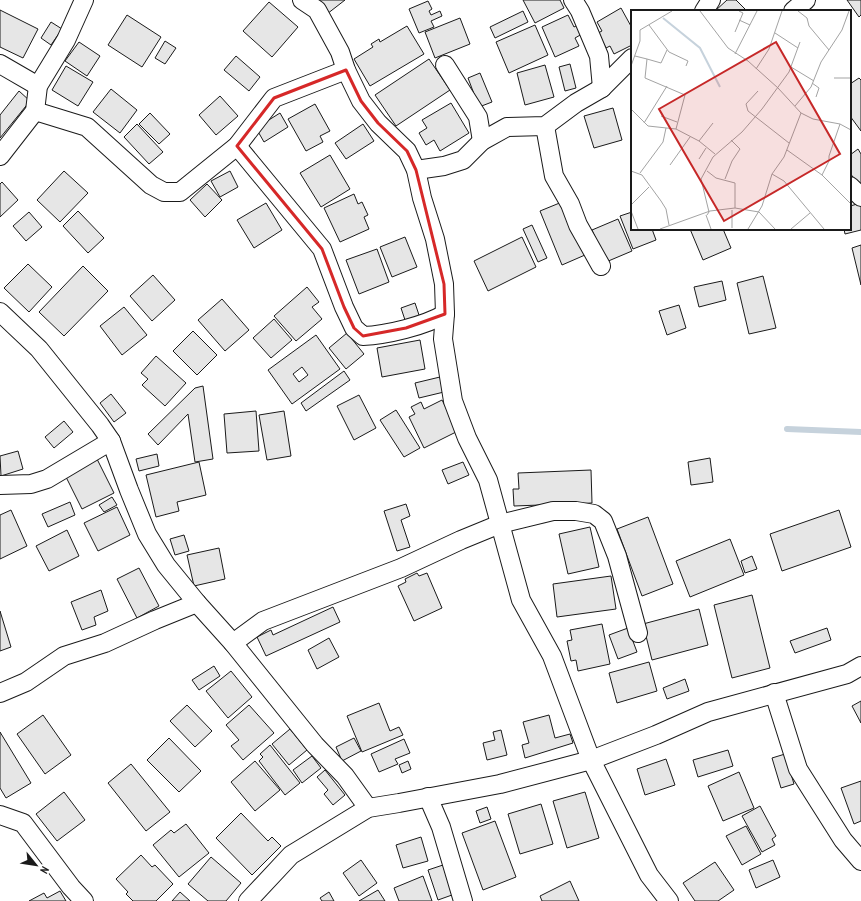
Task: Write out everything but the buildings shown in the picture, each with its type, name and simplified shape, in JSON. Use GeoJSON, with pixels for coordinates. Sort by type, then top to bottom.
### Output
{"type":"FeatureCollection","features":[{"type":"Feature","properties":{"kind":"street"},"geometry":{"type":"LineString","coordinates":[[0,156],[35,111],[38,86],[66,40],[84,0]]}},
{"type":"Feature","properties":{"kind":"street"},"geometry":{"type":"LineString","coordinates":[[302,0],[317,10],[340,52],[346,70],[361,101],[378,123],[407,151],[416,170],[422,198],[435,239],[444,284],[445,314],[443,339],[453,401],[467,438],[488,480],[521,600],[552,656],[591,760],[649,875],[668,901]]}},
{"type":"Feature","properties":{"kind":"street"},"geometry":{"type":"LineString","coordinates":[[573,0],[580,11],[599,56],[602,88]]}},
{"type":"Feature","properties":{"kind":"street"},"geometry":{"type":"LineString","coordinates":[[705,10],[711,0]]}},
{"type":"Feature","properties":{"kind":"street"},"geometry":{"type":"LineString","coordinates":[[794,10],[806,0]]}},
{"type":"Feature","properties":{"kind":"street"},"geometry":{"type":"LineString","coordinates":[[416,170],[444,166],[463,160],[482,140],[507,127],[545,126],[576,103],[602,88],[631,59]]}},
{"type":"Feature","properties":{"kind":"street"},"geometry":{"type":"LineString","coordinates":[[0,64],[38,86]]}},
{"type":"Feature","properties":{"kind":"street"},"geometry":{"type":"LineString","coordinates":[[445,65],[478,117],[482,140]]}},
{"type":"Feature","properties":{"kind":"street"},"geometry":{"type":"LineString","coordinates":[[35,111],[87,127],[151,185],[164,192],[180,192],[237,146],[274,98],[346,70]]}},
{"type":"Feature","properties":{"kind":"street"},"geometry":{"type":"LineString","coordinates":[[545,126],[554,176],[570,204],[578,224],[600,266]]}},
{"type":"Feature","properties":{"kind":"street"},"geometry":{"type":"LineString","coordinates":[[237,146],[322,249],[344,307],[354,328],[363,336],[379,336],[436,319],[445,314]]}},
{"type":"Feature","properties":{"kind":"street"},"geometry":{"type":"LineString","coordinates":[[851,187],[861,197]]}},
{"type":"Feature","properties":{"kind":"street"},"geometry":{"type":"LineString","coordinates":[[0,312],[39,349],[111,441],[123,476],[147,534],[166,565],[197,603],[233,643],[315,745],[345,776],[368,808]]}},
{"type":"Feature","properties":{"kind":"street"},"geometry":{"type":"LineString","coordinates":[[0,485],[31,484],[47,479],[111,441]]}},
{"type":"Feature","properties":{"kind":"street"},"geometry":{"type":"LineString","coordinates":[[233,643],[263,621],[400,568],[500,524],[553,511],[576,511],[594,514],[604,521],[617,556],[638,633]]}},
{"type":"Feature","properties":{"kind":"street"},"geometry":{"type":"LineString","coordinates":[[0,694],[26,682],[64,656],[105,643],[197,603]]}},
{"type":"Feature","properties":{"kind":"street"},"geometry":{"type":"LineString","coordinates":[[248,901],[291,855],[368,808],[500,784],[591,760],[656,735],[708,712],[847,674],[861,666]]}},
{"type":"Feature","properties":{"kind":"street"},"geometry":{"type":"LineString","coordinates":[[774,693],[798,770],[844,840],[861,861]]}},
{"type":"Feature","properties":{"kind":"street"},"geometry":{"type":"LineString","coordinates":[[428,797],[441,827],[464,901]]}},
{"type":"Feature","properties":{"kind":"street"},"geometry":{"type":"LineString","coordinates":[[0,815],[23,823],[84,901]]}},
{"type":"Feature","properties":{"kind":"highlighted area"},"geometry":{"type":"Polygon","coordinates":[[[346,70],[361,101],[378,123],[407,151],[416,170],[444,284],[445,314],[406,328],[363,336],[354,328],[344,307],[322,249],[237,146],[274,98],[346,70]]]}},
{"type":"Feature","properties":{"kind":"waterway"},"geometry":{"type":"LineString","coordinates":[[787,429],[861,432]]}}]}
